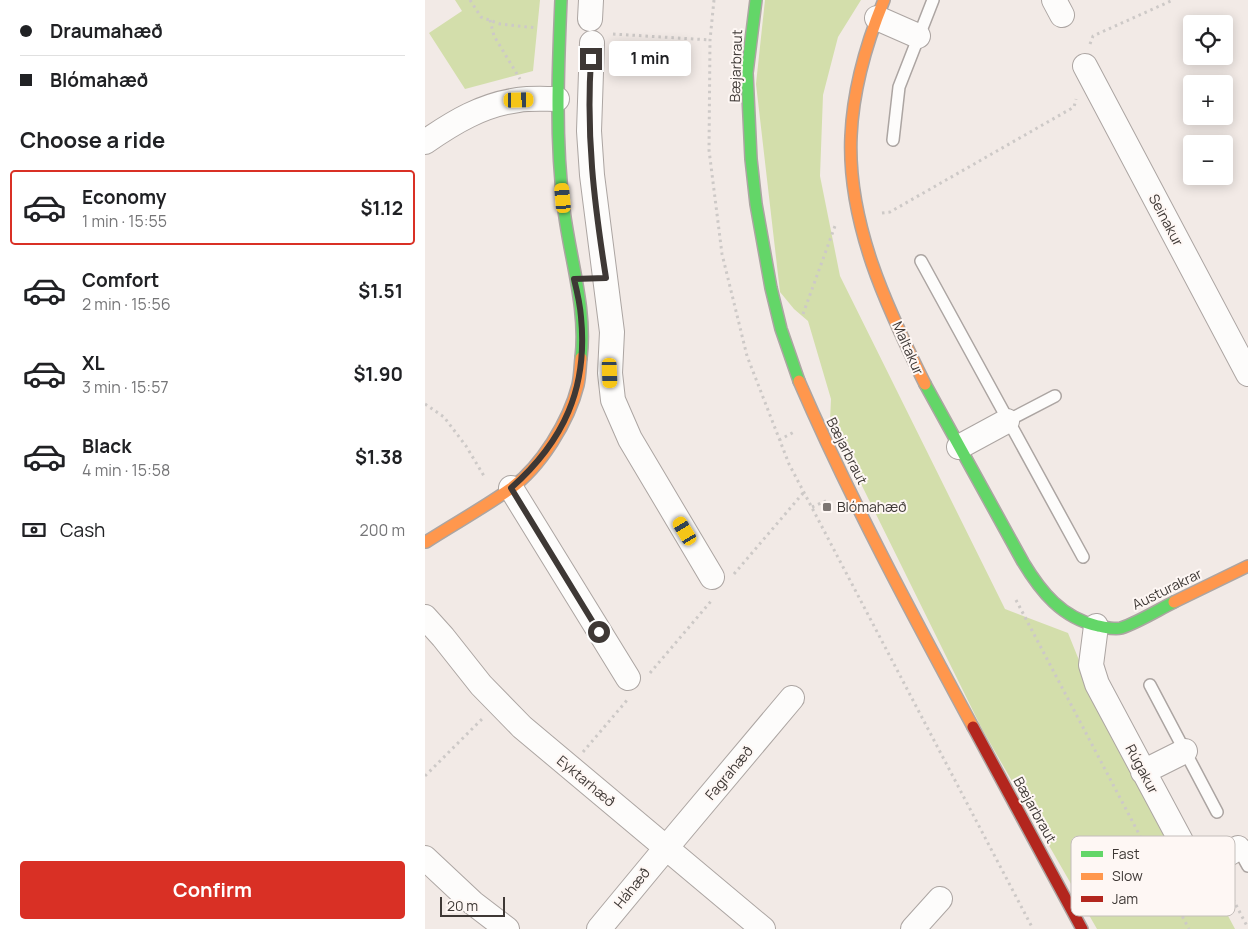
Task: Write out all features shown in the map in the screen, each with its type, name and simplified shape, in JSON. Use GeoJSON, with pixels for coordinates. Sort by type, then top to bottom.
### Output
{"type":"FeatureCollection","features":[{"type":"Feature","properties":{"kind":"street"},"geometry":{"type":"LineString","coordinates":[[425,544],[511,488],[530,471],[554,441],[563,424],[578,385],[583,341],[581,315],[564,211],[560,171],[557,99],[561,0]]}},
{"type":"Feature","properties":{"kind":"street","name":"Bæjarbraut"},"geometry":{"type":"LineString","coordinates":[[756,0],[747,73],[751,158],[755,195],[771,288],[794,370],[829,450],[935,657],[1071,909]]}},
{"type":"Feature","properties":{"kind":"street","name":"Maltakur"},"geometry":{"type":"LineString","coordinates":[[917,36],[881,9],[871,31],[858,86],[851,137],[853,185],[859,219],[882,292],[917,370],[1042,591],[1053,604],[1064,612],[1096,626]]}},
{"type":"Feature","properties":{"kind":"street"},"geometry":{"type":"LineString","coordinates":[[602,38],[589,131],[595,201],[612,332],[611,385],[617,412],[630,439],[720,583]]}},
{"type":"Feature","properties":{"kind":"street","name":"Seinakur"},"geometry":{"type":"LineString","coordinates":[[1085,66],[1248,374]]}},
{"type":"Feature","properties":{"kind":"street"},"geometry":{"type":"LineString","coordinates":[[425,142],[448,126],[482,109],[519,100],[557,99]]}},
{"type":"Feature","properties":{"kind":"street"},"geometry":{"type":"LineString","coordinates":[[574,279],[606,278]]}},
{"type":"Feature","properties":{"kind":"street"},"geometry":{"type":"LineString","coordinates":[[959,447],[1007,421]]}},
{"type":"Feature","properties":{"kind":"street"},"geometry":{"type":"LineString","coordinates":[[511,488],[635,684]]}},
{"type":"Feature","properties":{"kind":"street"},"geometry":{"type":"LineString","coordinates":[[439,520],[471,513]]}},
{"type":"Feature","properties":{"kind":"street","name":"Austurakrar"},"geometry":{"type":"LineString","coordinates":[[1096,626],[1120,628],[1248,566]]}},
{"type":"Feature","properties":{"kind":"street","name":"Eyktarhæð"},"geometry":{"type":"LineString","coordinates":[[425,617],[481,685],[522,727],[763,929]]}},
{"type":"Feature","properties":{"kind":"street","name":"Rúgakur"},"geometry":{"type":"LineString","coordinates":[[1096,626],[1091,665],[1097,684],[1178,836]]}},
{"type":"Feature","properties":{"kind":"street","name":"Fagrahæð"},"geometry":{"type":"LineString","coordinates":[[666,848],[792,698]]}},
{"type":"Feature","properties":{"kind":"street"},"geometry":{"type":"LineString","coordinates":[[1143,772],[1185,751]]}},
{"type":"Feature","properties":{"kind":"street","name":"Háhæð"},"geometry":{"type":"LineString","coordinates":[[599,929],[666,848]]}},
{"type":"Feature","properties":{"kind":"street"},"geometry":{"type":"LineString","coordinates":[[425,858],[473,902],[507,929]]}},
{"type":"Feature","properties":{"kind":"street"},"geometry":{"type":"LineString","coordinates":[[913,929],[939,899]]}},
{"type":"Feature","properties":{"kind":"street","name":"Bæjarbraut"},"geometry":{"type":"LineString","coordinates":[[1075,916],[1082,929]]}},
{"type":"Feature","properties":{"kind":"lane"},"geometry":{"type":"LineString","coordinates":[[893,140],[899,87],[917,36],[933,0]]}},
{"type":"Feature","properties":{"kind":"lane"},"geometry":{"type":"LineString","coordinates":[[921,261],[1083,557]]}},
{"type":"Feature","properties":{"kind":"lane"},"geometry":{"type":"LineString","coordinates":[[1007,421],[1055,396]]}},
{"type":"Feature","properties":{"kind":"lane"},"geometry":{"type":"LineString","coordinates":[[1150,685],[1217,812]]}},
{"type":"Feature","properties":{"kind":"path"},"geometry":{"type":"LineString","coordinates":[[470,0],[481,16],[489,20],[500,24],[545,29]]}},
{"type":"Feature","properties":{"kind":"path"},"geometry":{"type":"LineString","coordinates":[[873,215],[890,212],[1074,107],[1093,36],[1173,0]]}},
{"type":"Feature","properties":{"kind":"path"},"geometry":{"type":"LineString","coordinates":[[489,20],[494,36],[522,82]]}},
{"type":"Feature","properties":{"kind":"path"},"geometry":{"type":"LineString","coordinates":[[602,38],[709,40]]}},
{"type":"Feature","properties":{"kind":"path"},"geometry":{"type":"LineString","coordinates":[[802,316],[836,223]]}},
{"type":"Feature","properties":{"kind":"path"},"geometry":{"type":"LineString","coordinates":[[425,404],[444,417],[466,446],[485,477]]}},
{"type":"Feature","properties":{"kind":"path"},"geometry":{"type":"LineString","coordinates":[[779,440],[803,427]]}},
{"type":"Feature","properties":{"kind":"path"},"geometry":{"type":"LineString","coordinates":[[569,766],[720,583],[804,492]]}},
{"type":"Feature","properties":{"kind":"path"},"geometry":{"type":"LineString","coordinates":[[812,507],[826,501]]}},
{"type":"Feature","properties":{"kind":"path"},"geometry":{"type":"LineString","coordinates":[[425,776],[499,702]]}},
{"type":"Feature","properties":{"kind":"path"},"geometry":{"type":"LineString","coordinates":[[1235,903],[1248,928]]}},
{"type":"Feature","properties":{"kind":"green space"},"geometry":{"type":"Polygon","coordinates":[[[455,0],[540,0],[533,71],[465,89],[429,33],[462,11],[455,0]]]}},
{"type":"Feature","properties":{"kind":"green space"},"geometry":{"type":"Polygon","coordinates":[[[765,0],[861,0],[838,37],[823,95],[820,176],[840,276],[1005,609],[1068,633],[1102,717],[1171,836],[1071,836],[1071,884],[982,729],[830,421],[831,399],[808,321],[794,309],[780,292],[756,84],[765,0]]]}},
{"type":"Feature","properties":{"kind":"green space"},"geometry":{"type":"Polygon","coordinates":[[[1090,916],[1228,916],[1235,929],[1097,929],[1090,916]]]}},
{"type":"Feature","properties":{"kind":"traffic: fast"},"geometry":{"type":"LineString","coordinates":[[561,0],[558,79],[559,158],[564,210],[582,321],[581,358]]}},
{"type":"Feature","properties":{"kind":"traffic: fast"},"geometry":{"type":"LineString","coordinates":[[756,0],[747,73],[751,159],[756,204],[771,288],[781,329],[799,381]]}},
{"type":"Feature","properties":{"kind":"traffic: fast"},"geometry":{"type":"LineString","coordinates":[[925,384],[1023,562],[1037,584],[1063,610],[1085,622],[1115,629],[1134,623],[1174,602]]}},
{"type":"Feature","properties":{"kind":"traffic: slow"},"geometry":{"type":"LineString","coordinates":[[884,0],[866,50],[854,101],[851,169],[863,233],[872,264],[897,325],[925,384]]}},
{"type":"Feature","properties":{"kind":"traffic: slow"},"geometry":{"type":"LineString","coordinates":[[426,542],[510,489],[543,456],[561,428],[574,399],[580,375],[581,358]]}},
{"type":"Feature","properties":{"kind":"traffic: slow"},"geometry":{"type":"LineString","coordinates":[[799,381],[860,513],[973,727]]}},
{"type":"Feature","properties":{"kind":"traffic: slow"},"geometry":{"type":"LineString","coordinates":[[1174,602],[1248,566]]}},
{"type":"Feature","properties":{"kind":"traffic: jam"},"geometry":{"type":"LineString","coordinates":[[973,727],[1071,909]]}},
{"type":"Feature","properties":{"kind":"traffic: jam"},"geometry":{"type":"LineString","coordinates":[[1075,916],[1082,929]]}},
{"type":"Feature","properties":{"kind":"place","name":"Blómahæð"},"geometry":{"type":"Point","coordinates":[827,507]}},
{"type":"Feature","properties":{"kind":"route"},"geometry":{"type":"LineString","coordinates":[[591,59],[589,131],[592,175],[606,278],[574,279],[581,315],[583,341],[581,374],[578,385],[572,404],[554,441],[530,471],[511,488],[599,632]]}}]}
